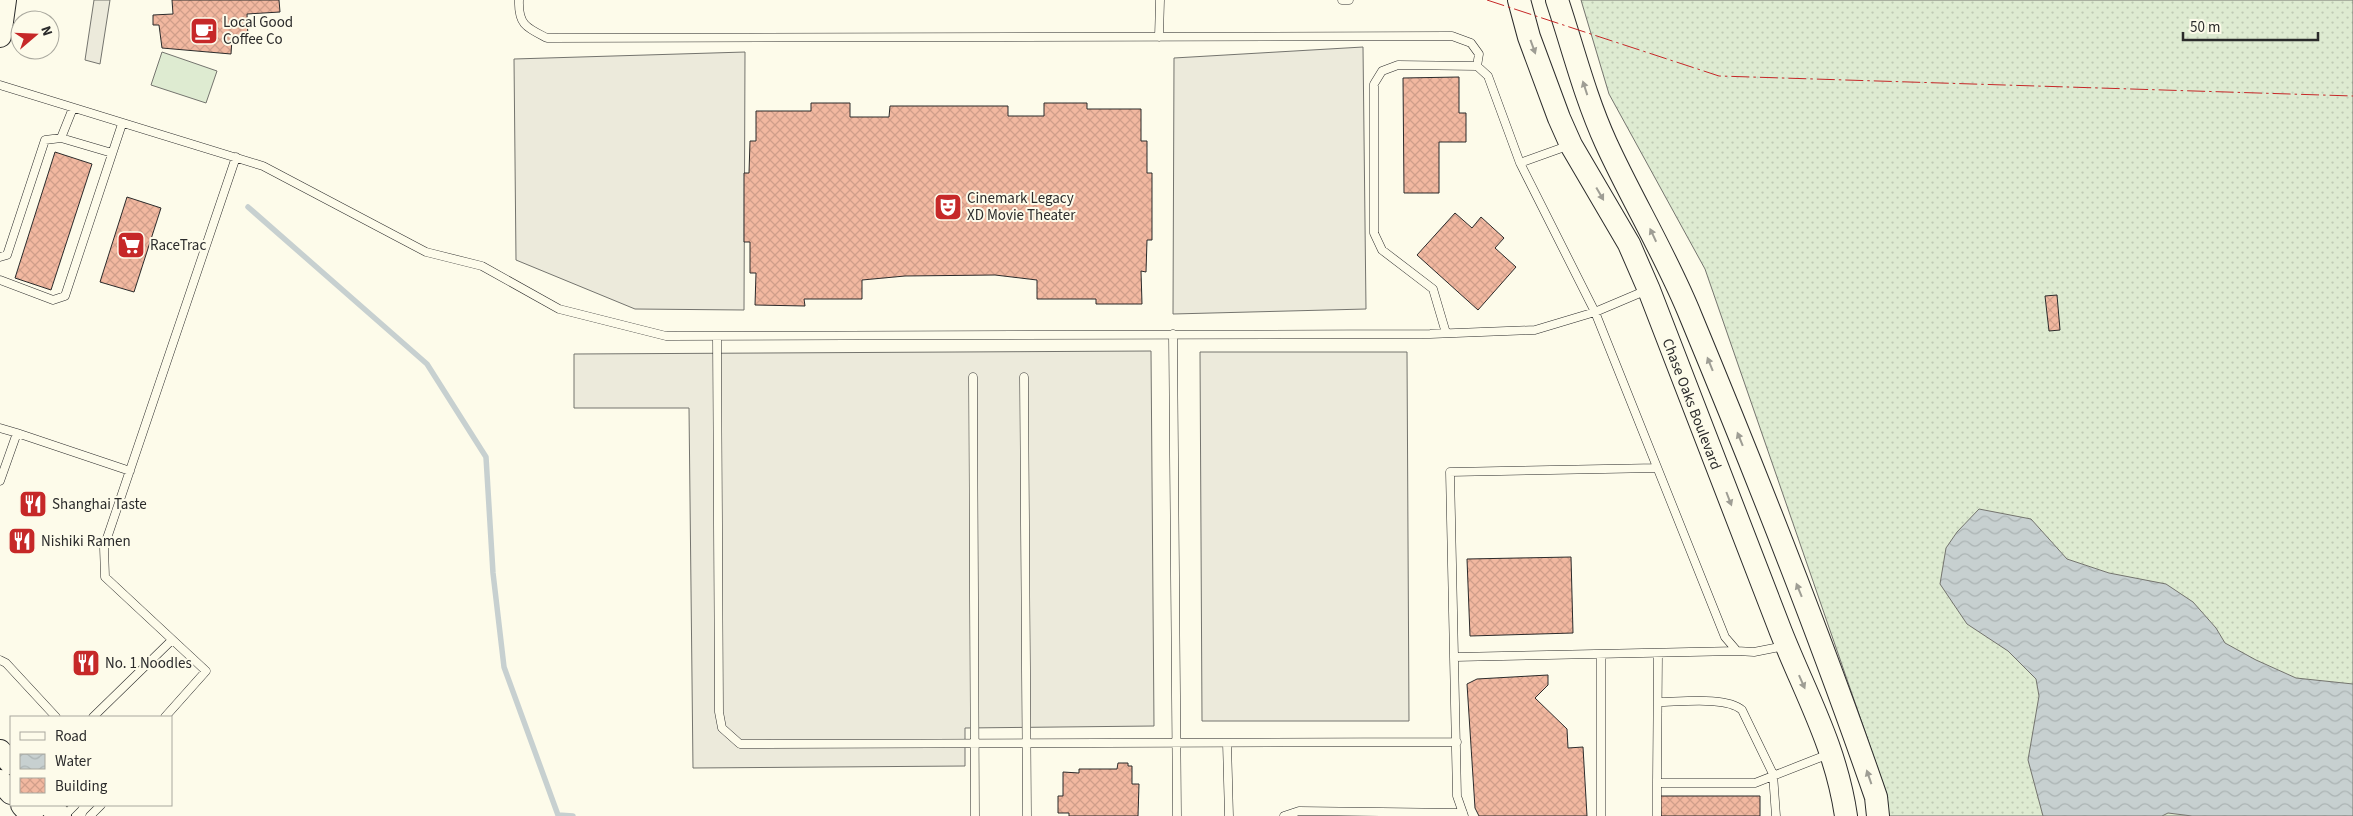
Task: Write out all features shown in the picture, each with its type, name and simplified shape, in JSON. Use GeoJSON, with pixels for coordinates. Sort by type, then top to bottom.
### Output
{"type":"FeatureCollection","features":[{"type":"Feature","properties":{"kind":"street"},"geometry":{"type":"LineString","coordinates":[[0,36],[5,0]]}},
{"type":"Feature","properties":{"kind":"street","name":"Chase Oaks Boulevard"},"geometry":{"type":"LineString","coordinates":[[1519,0],[1529,37],[1571,145],[1629,244],[1649,290],[1786,646],[1822,726],[1841,782],[1846,816]]}},
{"type":"Feature","properties":{"kind":"street","name":"Chase Oaks Boulevard"},"geometry":{"type":"LineString","coordinates":[[1557,0],[1586,94],[1606,142],[1674,279],[1694,324],[1817,636],[1876,797],[1878,816]]}},
{"type":"Feature","properties":{"kind":"street"},"geometry":{"type":"LineString","coordinates":[[1649,290],[1674,279]]}},
{"type":"Feature","properties":{"kind":"street"},"geometry":{"type":"LineString","coordinates":[[1786,646],[1817,636]]}},
{"type":"Feature","properties":{"kind":"street"},"geometry":{"type":"LineString","coordinates":[[0,751],[10,762]]}},
{"type":"Feature","properties":{"kind":"street"},"geometry":{"type":"LineString","coordinates":[[0,781],[10,792]]}},
{"type":"Feature","properties":{"kind":"street"},"geometry":{"type":"LineString","coordinates":[[23,806],[32,816]]}},
{"type":"Feature","properties":{"kind":"street"},"geometry":{"type":"LineString","coordinates":[[50,806],[60,816]]}},
{"type":"Feature","properties":{"kind":"lane"},"geometry":{"type":"LineString","coordinates":[[519,0],[518,15],[527,28],[548,38],[1452,36],[1471,43],[1479,54],[1476,66]]}},
{"type":"Feature","properties":{"kind":"lane"},"geometry":{"type":"LineString","coordinates":[[1159,36],[1160,0]]}},
{"type":"Feature","properties":{"kind":"lane"},"geometry":{"type":"LineString","coordinates":[[1342,0],[1349,0]]}},
{"type":"Feature","properties":{"kind":"lane"},"geometry":{"type":"LineString","coordinates":[[1446,333],[1433,289],[1382,250],[1374,233],[1374,84],[1382,71],[1398,65],[1476,66],[1488,76],[1520,163],[1595,312],[1725,637],[1737,651]]}},
{"type":"Feature","properties":{"kind":"lane"},"geometry":{"type":"LineString","coordinates":[[0,85],[263,166],[426,252],[482,266],[560,308],[666,336],[1446,333],[1535,330],[1595,312],[1649,290]]}},
{"type":"Feature","properties":{"kind":"lane"},"geometry":{"type":"LineString","coordinates":[[61,138],[73,108]]}},
{"type":"Feature","properties":{"kind":"lane"},"geometry":{"type":"LineString","coordinates":[[0,280],[52,300],[64,296],[122,124]]}},
{"type":"Feature","properties":{"kind":"lane"},"geometry":{"type":"LineString","coordinates":[[0,257],[7,255],[45,140],[61,138],[112,153]]}},
{"type":"Feature","properties":{"kind":"lane"},"geometry":{"type":"LineString","coordinates":[[1520,163],[1571,145]]}},
{"type":"Feature","properties":{"kind":"lane"},"geometry":{"type":"LineString","coordinates":[[166,716],[206,672],[105,577],[104,547],[236,157]]}},
{"type":"Feature","properties":{"kind":"lane"},"geometry":{"type":"LineString","coordinates":[[1173,334],[1177,816]]}},
{"type":"Feature","properties":{"kind":"lane"},"geometry":{"type":"LineString","coordinates":[[717,336],[719,702],[722,728],[740,744],[1456,742]]}},
{"type":"Feature","properties":{"kind":"lane"},"geometry":{"type":"LineString","coordinates":[[973,377],[975,816]]}},
{"type":"Feature","properties":{"kind":"lane"},"geometry":{"type":"LineString","coordinates":[[1024,377],[1027,816]]}},
{"type":"Feature","properties":{"kind":"lane"},"geometry":{"type":"LineString","coordinates":[[0,428],[130,471]]}},
{"type":"Feature","properties":{"kind":"lane"},"geometry":{"type":"LineString","coordinates":[[0,478],[17,433]]}},
{"type":"Feature","properties":{"kind":"lane"},"geometry":{"type":"LineString","coordinates":[[1284,816],[1299,811],[1464,815],[1457,796],[1450,472],[1657,468]]}},
{"type":"Feature","properties":{"kind":"lane"},"geometry":{"type":"LineString","coordinates":[[94,716],[172,640]]}},
{"type":"Feature","properties":{"kind":"lane"},"geometry":{"type":"LineString","coordinates":[[1455,657],[1754,652],[1786,646]]}},
{"type":"Feature","properties":{"kind":"lane"},"geometry":{"type":"LineString","coordinates":[[1657,816],[1658,653]]}},
{"type":"Feature","properties":{"kind":"lane"},"geometry":{"type":"LineString","coordinates":[[1601,654],[1601,816]]}},
{"type":"Feature","properties":{"kind":"lane"},"geometry":{"type":"LineString","coordinates":[[0,660],[6,663],[55,716]]}},
{"type":"Feature","properties":{"kind":"lane"},"geometry":{"type":"LineString","coordinates":[[1658,702],[1736,704],[1752,726],[1773,774],[1776,816]]}},
{"type":"Feature","properties":{"kind":"lane"},"geometry":{"type":"LineString","coordinates":[[1227,743],[1229,816]]}},
{"type":"Feature","properties":{"kind":"lane"},"geometry":{"type":"LineString","coordinates":[[1657,783],[1755,783],[1773,774],[1831,754]]}},
{"type":"Feature","properties":{"kind":"lane"},"geometry":{"type":"LineString","coordinates":[[64,816],[74,806]]}},
{"type":"Feature","properties":{"kind":"lane"},"geometry":{"type":"LineString","coordinates":[[90,816],[100,806]]}},
{"type":"Feature","properties":{"kind":"green space"},"geometry":{"type":"Polygon","coordinates":[[[1581,0],[2353,0],[2353,816],[1889,816],[1887,795],[1705,269],[1609,94],[1581,0]]]}},
{"type":"Feature","properties":{"kind":"green space"},"geometry":{"type":"Polygon","coordinates":[[[162,52],[217,71],[206,103],[151,85],[162,52]]]}},
{"type":"Feature","properties":{"kind":"shaded area"},"geometry":{"type":"Polygon","coordinates":[[[94,0],[110,0],[100,64],[85,60],[94,0]]]}},
{"type":"Feature","properties":{"kind":"shaded area"},"geometry":{"type":"Polygon","coordinates":[[[1363,47],[1366,309],[1173,314],[1174,58],[1363,47]]]}},
{"type":"Feature","properties":{"kind":"shaded area"},"geometry":{"type":"Polygon","coordinates":[[[745,52],[744,310],[635,309],[516,260],[514,59],[745,52]]]}},
{"type":"Feature","properties":{"kind":"shaded area"},"geometry":{"type":"Polygon","coordinates":[[[1151,351],[1154,726],[965,728],[965,766],[693,768],[689,408],[574,408],[574,354],[1151,351]]]}},
{"type":"Feature","properties":{"kind":"shaded area"},"geometry":{"type":"Polygon","coordinates":[[[1200,352],[1407,352],[1409,721],[1202,721],[1200,352]]]}},
{"type":"Feature","properties":{"kind":"water"},"geometry":{"type":"Polygon","coordinates":[[[1979,509],[2031,519],[2067,559],[2109,573],[2166,584],[2193,602],[2216,628],[2225,643],[2256,660],[2296,678],[2353,684],[2353,816],[2192,816],[2168,813],[2162,816],[2043,816],[2028,760],[2039,696],[2036,679],[2008,651],[1967,624],[1940,584],[1946,548],[1957,532],[1979,509]]]}},
{"type":"Feature","properties":{"kind":"building","name":"Local Good Coffee Co"},"geometry":{"type":"Polygon","coordinates":[[[172,0],[279,0],[280,12],[247,14],[248,38],[232,39],[231,54],[162,48],[159,25],[153,25],[153,15],[173,14],[172,0]]]}},
{"type":"Feature","properties":{"kind":"building"},"geometry":{"type":"Polygon","coordinates":[[[1459,77],[1459,113],[1466,113],[1466,142],[1439,142],[1439,193],[1404,193],[1403,78],[1459,77]]]}},
{"type":"Feature","properties":{"kind":"building","name":"Cinemark Legacy XD Movie Theater"},"geometry":{"type":"Polygon","coordinates":[[[811,103],[850,103],[850,117],[889,117],[890,106],[1008,106],[1008,116],[1044,116],[1044,103],[1087,103],[1087,109],[1141,109],[1141,141],[1147,141],[1147,173],[1152,173],[1152,240],[1147,240],[1146,272],[1141,271],[1142,304],[1096,304],[1096,299],[1037,299],[1037,280],[995,275],[905,276],[862,280],[862,299],[804,299],[805,306],[755,305],[756,273],[750,273],[750,242],[744,242],[744,173],[749,173],[750,141],[756,141],[756,111],[811,111],[811,103]]]}},
{"type":"Feature","properties":{"kind":"building"},"geometry":{"type":"Polygon","coordinates":[[[55,152],[92,164],[51,290],[15,278],[55,152]]]}},
{"type":"Feature","properties":{"kind":"building","name":"RaceTrac"},"geometry":{"type":"Polygon","coordinates":[[[127,197],[161,208],[134,292],[100,282],[127,197]]]}},
{"type":"Feature","properties":{"kind":"building"},"geometry":{"type":"Polygon","coordinates":[[[1455,213],[1472,228],[1481,217],[1504,238],[1495,248],[1516,267],[1478,310],[1417,255],[1455,213]]]}},
{"type":"Feature","properties":{"kind":"building"},"geometry":{"type":"Polygon","coordinates":[[[2057,295],[2060,330],[2049,331],[2045,296],[2057,295]]]}},
{"type":"Feature","properties":{"kind":"building"},"geometry":{"type":"Polygon","coordinates":[[[1571,557],[1573,633],[1470,636],[1467,559],[1571,557]]]}},
{"type":"Feature","properties":{"kind":"building"},"geometry":{"type":"Polygon","coordinates":[[[1548,675],[1548,685],[1535,698],[1567,729],[1568,748],[1583,747],[1587,816],[1479,816],[1475,808],[1467,684],[1477,679],[1548,675]]]}},
{"type":"Feature","properties":{"kind":"building"},"geometry":{"type":"Polygon","coordinates":[[[1118,763],[1128,763],[1128,766],[1132,766],[1132,784],[1139,784],[1138,816],[1069,816],[1069,813],[1058,813],[1058,796],[1063,796],[1063,772],[1079,773],[1079,769],[1117,769],[1118,763]]]}},
{"type":"Feature","properties":{"kind":"building"},"geometry":{"type":"Polygon","coordinates":[[[1660,796],[1760,796],[1760,816],[1661,816],[1660,796]]]}},
{"type":"Feature","properties":{"kind":"waterway"},"geometry":{"type":"LineString","coordinates":[[248,207],[427,364],[486,457],[493,573],[504,667],[558,815],[573,816]]}},
{"type":"Feature","properties":{"kind":"power"},"geometry":{"type":"LineString","coordinates":[[1487,0],[1719,76],[2353,96]]}},
{"type":"Feature","properties":{"kind":"place","name":"Local Good Coffee Co"},"geometry":{"type":"Point","coordinates":[204,31]}},
{"type":"Feature","properties":{"kind":"place","name":"Cinemark Legacy XD Movie Theater"},"geometry":{"type":"Point","coordinates":[948,207]}},
{"type":"Feature","properties":{"kind":"place","name":"RaceTrac"},"geometry":{"type":"Point","coordinates":[131,245]}},
{"type":"Feature","properties":{"kind":"place","name":"Shanghai Taste"},"geometry":{"type":"Point","coordinates":[33,504]}},
{"type":"Feature","properties":{"kind":"place","name":"Nishiki Ramen"},"geometry":{"type":"Point","coordinates":[22,541]}},
{"type":"Feature","properties":{"kind":"place","name":"No. 1 Noodles"},"geometry":{"type":"Point","coordinates":[86,663]}}]}
